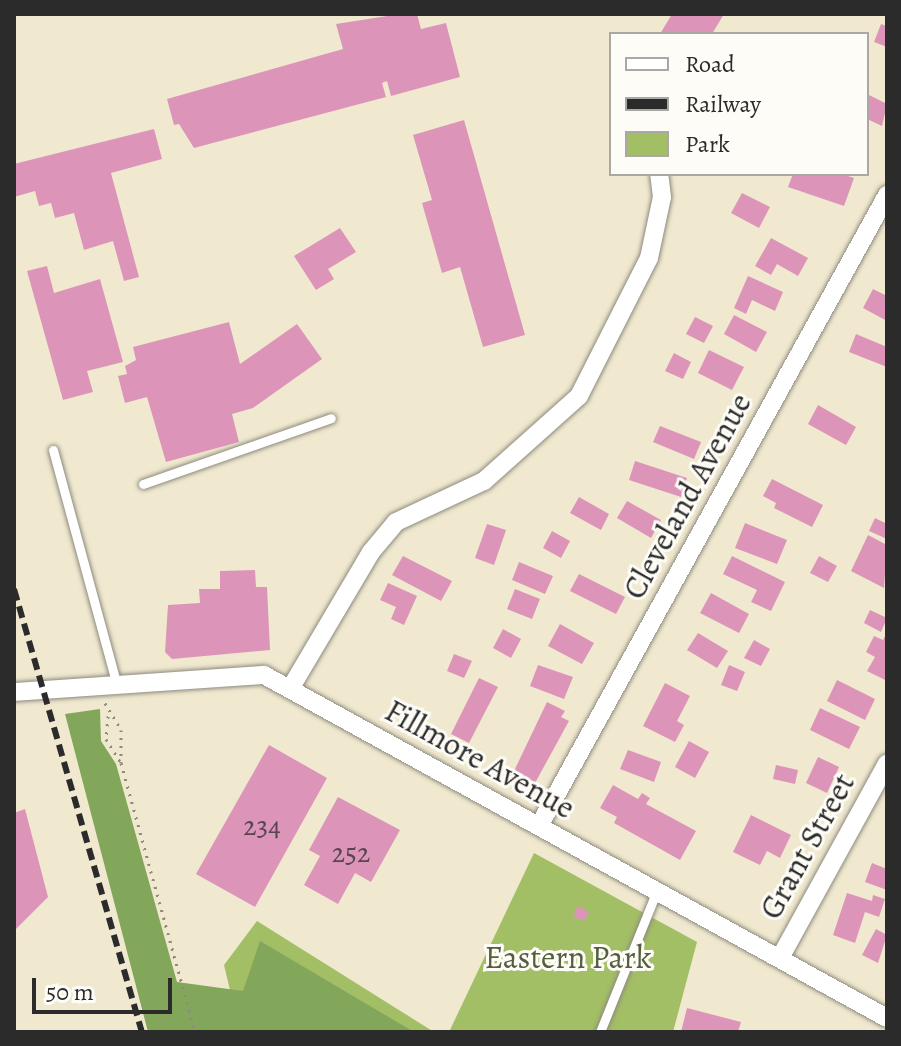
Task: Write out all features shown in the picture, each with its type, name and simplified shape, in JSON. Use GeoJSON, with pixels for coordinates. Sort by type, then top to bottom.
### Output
{"type":"FeatureCollection","features":[{"type":"Feature","properties":{"kind":"street"},"geometry":{"type":"LineString","coordinates":[[290,689],[371,552],[396,522],[484,481],[579,396],[649,258],[662,197],[659,176]]}},
{"type":"Feature","properties":{"kind":"street","name":"Cleveland Avenue"},"geometry":{"type":"LineString","coordinates":[[539,826],[887,195]]}},
{"type":"Feature","properties":{"kind":"street","name":"Fillmore Avenue"},"geometry":{"type":"LineString","coordinates":[[14,692],[264,675],[887,1018]]}},
{"type":"Feature","properties":{"kind":"street","name":"Grant Street"},"geometry":{"type":"LineString","coordinates":[[780,958],[887,763]]}},
{"type":"Feature","properties":{"kind":"lane"},"geometry":{"type":"LineString","coordinates":[[143,484],[331,418]]}},
{"type":"Feature","properties":{"kind":"lane"},"geometry":{"type":"LineString","coordinates":[[53,450],[117,685]]}},
{"type":"Feature","properties":{"kind":"lane"},"geometry":{"type":"LineString","coordinates":[[600,1032],[657,890]]}},
{"type":"Feature","properties":{"kind":"path"},"geometry":{"type":"LineString","coordinates":[[121,763],[106,739],[108,714],[121,730],[121,763],[195,1032]]}},
{"type":"Feature","properties":{"kind":"green space"},"geometry":{"type":"Polygon","coordinates":[[[100,709],[101,741],[116,764],[177,982],[243,991],[260,941],[414,1032],[148,1032],[65,714],[100,709]]]}},
{"type":"Feature","properties":{"kind":"green space","name":"Eastern Park"},"geometry":{"type":"Polygon","coordinates":[[[534,853],[697,942],[673,1032],[449,1032],[534,853]]]}},
{"type":"Feature","properties":{"kind":"green space","name":"Eastern Park"},"geometry":{"type":"Polygon","coordinates":[[[257,921],[434,1032],[240,1032],[224,965],[257,921]]]}},
{"type":"Feature","properties":{"kind":"building"},"geometry":{"type":"Polygon","coordinates":[[[417,14],[421,29],[446,23],[460,77],[391,96],[387,81],[382,83],[386,97],[194,148],[179,124],[174,125],[167,99],[343,49],[336,24],[417,14]]]}},
{"type":"Feature","properties":{"kind":"building"},"geometry":{"type":"Polygon","coordinates":[[[672,14],[724,14],[713,32],[661,32],[672,14]]]}},
{"type":"Feature","properties":{"kind":"building"},"geometry":{"type":"Polygon","coordinates":[[[881,24],[887,26],[887,47],[874,42],[881,24]]]}},
{"type":"Feature","properties":{"kind":"building"},"geometry":{"type":"Polygon","coordinates":[[[869,95],[887,104],[882,126],[869,120],[869,95]]]}},
{"type":"Feature","properties":{"kind":"building"},"geometry":{"type":"Polygon","coordinates":[[[464,120],[525,335],[483,347],[460,267],[442,273],[422,203],[432,200],[413,135],[464,120]]]}},
{"type":"Feature","properties":{"kind":"building"},"geometry":{"type":"Polygon","coordinates":[[[154,129],[162,159],[111,173],[139,277],[124,281],[113,241],[84,250],[74,213],[55,218],[51,203],[39,206],[35,191],[14,197],[14,164],[154,129]]]}},
{"type":"Feature","properties":{"kind":"building"},"geometry":{"type":"Polygon","coordinates":[[[792,176],[854,178],[844,206],[788,187],[792,176]]]}},
{"type":"Feature","properties":{"kind":"building"},"geometry":{"type":"Polygon","coordinates":[[[742,193],[770,207],[759,228],[731,213],[742,193]]]}},
{"type":"Feature","properties":{"kind":"building"},"geometry":{"type":"Polygon","coordinates":[[[340,228],[356,252],[328,269],[334,279],[316,290],[294,256],[340,228]]]}},
{"type":"Feature","properties":{"kind":"building"},"geometry":{"type":"Polygon","coordinates":[[[771,238],[808,258],[798,276],[777,264],[771,275],[755,266],[771,238]]]}},
{"type":"Feature","properties":{"kind":"building"},"geometry":{"type":"Polygon","coordinates":[[[47,266],[54,293],[100,279],[123,362],[87,371],[93,392],[63,400],[27,271],[47,266]]]}},
{"type":"Feature","properties":{"kind":"building"},"geometry":{"type":"Polygon","coordinates":[[[748,276],[783,292],[775,311],[752,300],[746,314],[734,308],[748,276]]]}},
{"type":"Feature","properties":{"kind":"building"},"geometry":{"type":"Polygon","coordinates":[[[873,289],[887,296],[887,321],[863,308],[873,289]]]}},
{"type":"Feature","properties":{"kind":"building"},"geometry":{"type":"Polygon","coordinates":[[[734,315],[767,332],[756,352],[724,334],[734,315]]]}},
{"type":"Feature","properties":{"kind":"building"},"geometry":{"type":"Polygon","coordinates":[[[695,317],[713,326],[704,343],[686,334],[695,317]]]}},
{"type":"Feature","properties":{"kind":"building"},"geometry":{"type":"Polygon","coordinates":[[[229,322],[240,364],[297,324],[322,359],[253,408],[232,414],[239,442],[166,462],[147,397],[125,403],[118,376],[127,374],[125,366],[136,360],[133,347],[229,322]]]}},
{"type":"Feature","properties":{"kind":"building"},"geometry":{"type":"Polygon","coordinates":[[[856,334],[887,347],[887,367],[849,352],[856,334]]]}},
{"type":"Feature","properties":{"kind":"building"},"geometry":{"type":"Polygon","coordinates":[[[709,350],[744,367],[732,390],[698,373],[709,350]]]}},
{"type":"Feature","properties":{"kind":"building"},"geometry":{"type":"Polygon","coordinates":[[[674,353],[691,362],[683,379],[665,371],[674,353]]]}},
{"type":"Feature","properties":{"kind":"building"},"geometry":{"type":"Polygon","coordinates":[[[818,405],[856,427],[846,445],[808,424],[818,405]]]}},
{"type":"Feature","properties":{"kind":"building"},"geometry":{"type":"Polygon","coordinates":[[[660,426],[701,442],[694,459],[653,442],[660,426]]]}},
{"type":"Feature","properties":{"kind":"building"},"geometry":{"type":"Polygon","coordinates":[[[635,461],[687,478],[681,497],[629,480],[635,461]]]}},
{"type":"Feature","properties":{"kind":"building"},"geometry":{"type":"Polygon","coordinates":[[[772,479],[823,505],[812,527],[774,508],[776,503],[763,496],[772,479]]]}},
{"type":"Feature","properties":{"kind":"building"},"geometry":{"type":"Polygon","coordinates":[[[579,497],[609,514],[601,530],[570,513],[579,497]]]}},
{"type":"Feature","properties":{"kind":"building"},"geometry":{"type":"Polygon","coordinates":[[[627,501],[661,520],[651,538],[617,518],[627,501]]]}},
{"type":"Feature","properties":{"kind":"building"},"geometry":{"type":"Polygon","coordinates":[[[875,518],[887,524],[887,539],[869,531],[875,518]]]}},
{"type":"Feature","properties":{"kind":"building"},"geometry":{"type":"Polygon","coordinates":[[[745,523],[787,540],[777,564],[735,548],[745,523]]]}},
{"type":"Feature","properties":{"kind":"building"},"geometry":{"type":"Polygon","coordinates":[[[487,524],[506,530],[494,565],[475,558],[487,524]]]}},
{"type":"Feature","properties":{"kind":"building"},"geometry":{"type":"Polygon","coordinates":[[[552,531],[570,541],[561,558],[543,548],[552,531]]]}},
{"type":"Feature","properties":{"kind":"building"},"geometry":{"type":"Polygon","coordinates":[[[868,535],[887,545],[884,588],[851,571],[868,535]]]}},
{"type":"Feature","properties":{"kind":"building"},"geometry":{"type":"Polygon","coordinates":[[[403,556],[452,581],[441,601],[392,575],[403,556]]]}},
{"type":"Feature","properties":{"kind":"building"},"geometry":{"type":"Polygon","coordinates":[[[732,556],[785,582],[771,611],[751,602],[757,590],[723,574],[732,556]]]}},
{"type":"Feature","properties":{"kind":"building"},"geometry":{"type":"Polygon","coordinates":[[[819,556],[837,566],[828,582],[810,573],[819,556]]]}},
{"type":"Feature","properties":{"kind":"building"},"geometry":{"type":"Polygon","coordinates":[[[519,562],[553,576],[545,594],[512,580],[519,562]]]}},
{"type":"Feature","properties":{"kind":"building"},"geometry":{"type":"Polygon","coordinates":[[[255,570],[256,587],[267,587],[270,650],[172,659],[165,652],[168,605],[200,603],[199,589],[220,589],[220,571],[255,570]]]}},
{"type":"Feature","properties":{"kind":"building"},"geometry":{"type":"Polygon","coordinates":[[[579,574],[625,597],[616,614],[570,591],[579,574]]]}},
{"type":"Feature","properties":{"kind":"building"},"geometry":{"type":"Polygon","coordinates":[[[388,583],[417,596],[404,625],[391,619],[396,607],[380,600],[388,583]]]}},
{"type":"Feature","properties":{"kind":"building"},"geometry":{"type":"Polygon","coordinates":[[[515,589],[540,599],[532,619],[507,609],[515,589]]]}},
{"type":"Feature","properties":{"kind":"building"},"geometry":{"type":"Polygon","coordinates":[[[711,593],[749,614],[739,633],[700,613],[711,593]]]}},
{"type":"Feature","properties":{"kind":"building"},"geometry":{"type":"Polygon","coordinates":[[[870,610],[887,618],[881,632],[864,623],[870,610]]]}},
{"type":"Feature","properties":{"kind":"building"},"geometry":{"type":"Polygon","coordinates":[[[560,624],[594,643],[582,664],[548,646],[560,624]]]}},
{"type":"Feature","properties":{"kind":"building"},"geometry":{"type":"Polygon","coordinates":[[[503,629],[521,639],[511,658],[493,648],[503,629]]]}},
{"type":"Feature","properties":{"kind":"building"},"geometry":{"type":"Polygon","coordinates":[[[887,632],[887,681],[867,671],[875,657],[866,652],[874,636],[883,640],[887,632]]]}},
{"type":"Feature","properties":{"kind":"building"},"geometry":{"type":"Polygon","coordinates":[[[698,633],[728,651],[717,668],[687,650],[698,633]]]}},
{"type":"Feature","properties":{"kind":"building"},"geometry":{"type":"Polygon","coordinates":[[[754,640],[770,649],[761,666],[744,658],[754,640]]]}},
{"type":"Feature","properties":{"kind":"building"},"geometry":{"type":"Polygon","coordinates":[[[454,654],[472,661],[464,678],[447,671],[454,654]]]}},
{"type":"Feature","properties":{"kind":"building"},"geometry":{"type":"Polygon","coordinates":[[[538,665],[573,677],[564,699],[530,686],[538,665]]]}},
{"type":"Feature","properties":{"kind":"building"},"geometry":{"type":"Polygon","coordinates":[[[729,665],[745,672],[737,691],[721,685],[729,665]]]}},
{"type":"Feature","properties":{"kind":"building"},"geometry":{"type":"Polygon","coordinates":[[[479,678],[498,687],[469,743],[451,734],[479,678]]]}},
{"type":"Feature","properties":{"kind":"building"},"geometry":{"type":"Polygon","coordinates":[[[837,680],[875,699],[865,720],[827,701],[837,680]]]}},
{"type":"Feature","properties":{"kind":"building"},"geometry":{"type":"Polygon","coordinates":[[[665,683],[690,696],[677,721],[684,725],[675,742],[643,726],[665,683]]]}},
{"type":"Feature","properties":{"kind":"building"},"geometry":{"type":"Polygon","coordinates":[[[547,702],[565,711],[561,717],[569,721],[535,783],[514,771],[547,702]]]}},
{"type":"Feature","properties":{"kind":"building"},"geometry":{"type":"Polygon","coordinates":[[[820,708],[860,727],[849,749],[810,730],[820,708]]]}},
{"type":"Feature","properties":{"kind":"building"},"geometry":{"type":"Polygon","coordinates":[[[689,741],[709,752],[695,778],[675,767],[689,741]]]}},
{"type":"Feature","properties":{"kind":"building"},"geometry":{"type":"Polygon","coordinates":[[[269,745],[327,778],[255,907],[196,874],[269,745]]]}},
{"type":"Feature","properties":{"kind":"building"},"geometry":{"type":"Polygon","coordinates":[[[628,750],[661,762],[654,782],[620,769],[628,750]]]}},
{"type":"Feature","properties":{"kind":"building"},"geometry":{"type":"Polygon","coordinates":[[[818,757],[839,767],[827,793],[806,783],[818,757]]]}},
{"type":"Feature","properties":{"kind":"building"},"geometry":{"type":"Polygon","coordinates":[[[776,765],[798,770],[795,784],[773,779],[776,765]]]}},
{"type":"Feature","properties":{"kind":"building"},"geometry":{"type":"Polygon","coordinates":[[[613,785],[638,799],[642,793],[650,798],[646,804],[696,831],[680,860],[614,823],[617,817],[600,808],[613,785]]]}},
{"type":"Feature","properties":{"kind":"building"},"geometry":{"type":"Polygon","coordinates":[[[338,797],[400,830],[371,882],[355,873],[338,904],[304,885],[320,856],[309,850],[338,797]]]}},
{"type":"Feature","properties":{"kind":"building"},"geometry":{"type":"Polygon","coordinates":[[[25,809],[48,897],[14,931],[14,813],[25,809]]]}},
{"type":"Feature","properties":{"kind":"building"},"geometry":{"type":"Polygon","coordinates":[[[751,815],[791,835],[780,858],[767,851],[760,865],[733,852],[751,815]]]}},
{"type":"Feature","properties":{"kind":"building"},"geometry":{"type":"Polygon","coordinates":[[[872,863],[887,869],[887,890],[865,882],[872,863]]]}},
{"type":"Feature","properties":{"kind":"building"},"geometry":{"type":"Polygon","coordinates":[[[847,893],[872,901],[873,895],[885,899],[879,917],[865,912],[855,943],[833,935],[847,893]]]}},
{"type":"Feature","properties":{"kind":"building"},"geometry":{"type":"Polygon","coordinates":[[[578,906],[589,912],[584,921],[573,916],[578,906]]]}},
{"type":"Feature","properties":{"kind":"building"},"geometry":{"type":"Polygon","coordinates":[[[876,929],[887,935],[878,963],[862,955],[876,929]]]}},
{"type":"Feature","properties":{"kind":"building"},"geometry":{"type":"Polygon","coordinates":[[[687,1008],[741,1022],[738,1032],[681,1032],[687,1008]]]}},
{"type":"Feature","properties":{"kind":"railway"},"geometry":{"type":"LineString","coordinates":[[14,589],[142,1032]]}}]}
